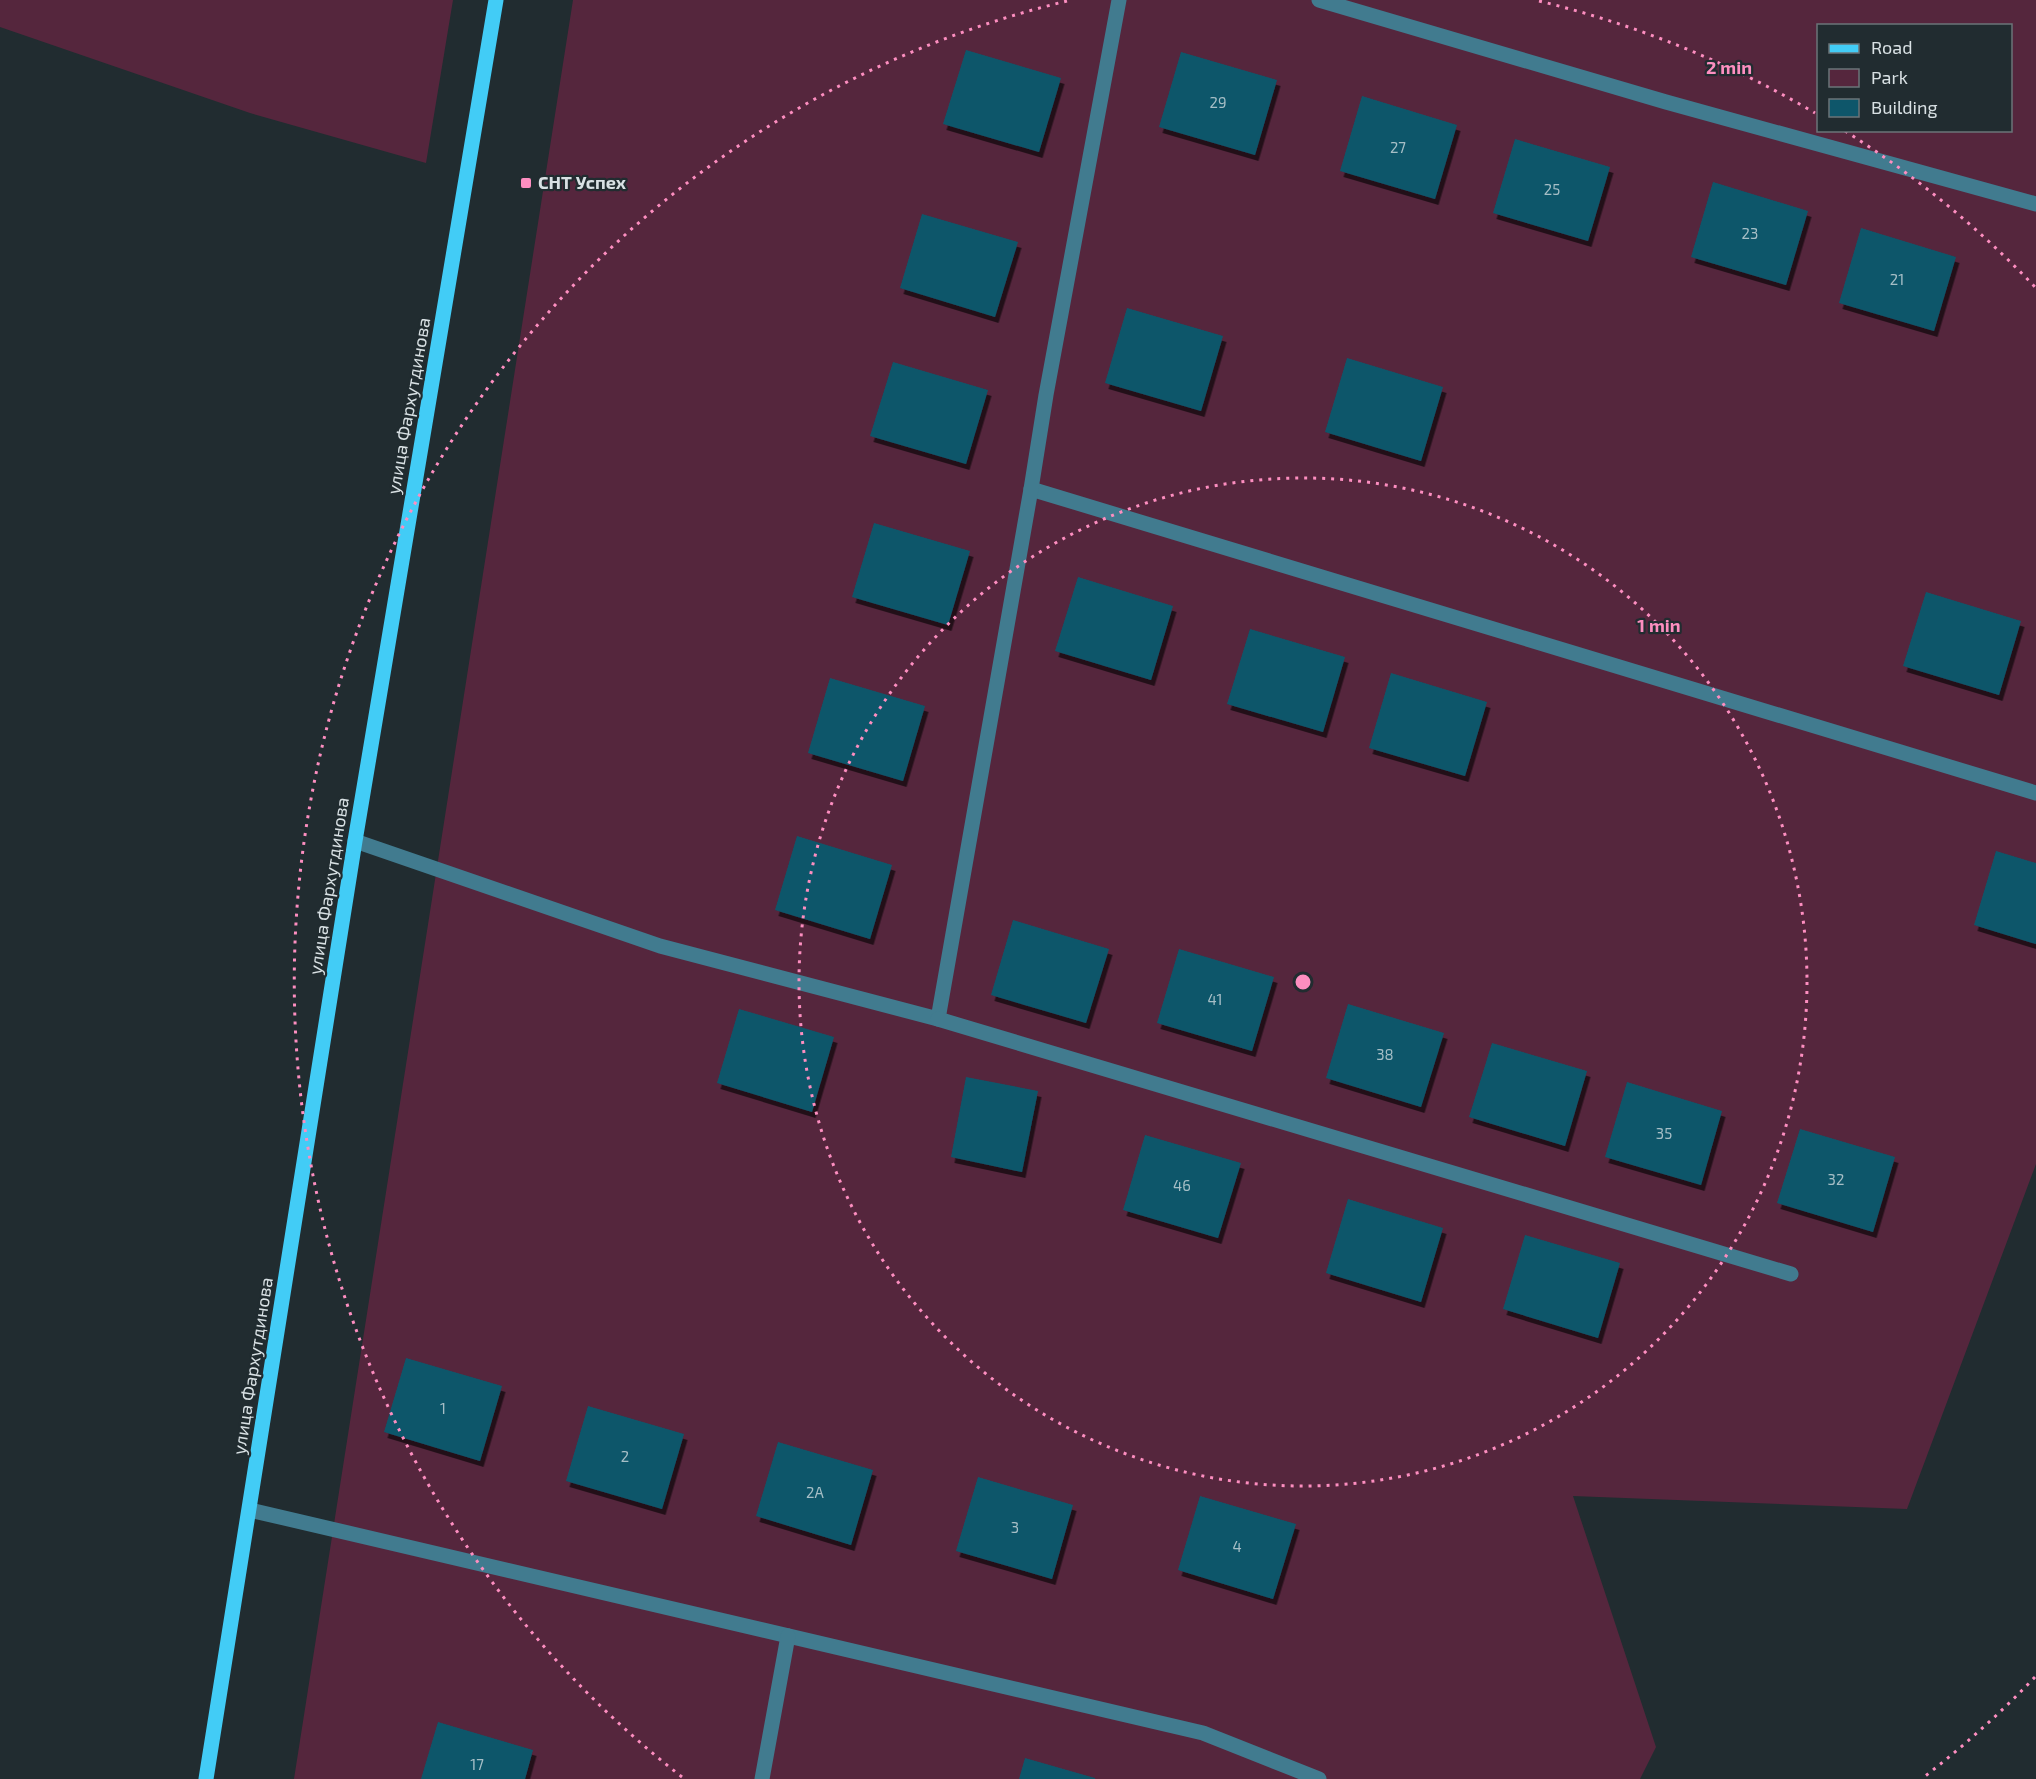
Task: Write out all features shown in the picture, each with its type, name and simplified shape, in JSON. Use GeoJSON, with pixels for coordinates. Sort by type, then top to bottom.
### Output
{"type":"FeatureCollection","features":[{"type":"Feature","properties":{"kind":"main road","name":"улица Фархутдинова"},"geometry":{"type":"LineString","coordinates":[[206,1779],[355,841],[496,0]]}},
{"type":"Feature","properties":{"kind":"street"},"geometry":{"type":"LineString","coordinates":[[938,1019],[1032,489],[1046,395],[1119,0]]}},
{"type":"Feature","properties":{"kind":"street"},"geometry":{"type":"LineString","coordinates":[[1320,0],[1666,102],[2036,204]]}},
{"type":"Feature","properties":{"kind":"street"},"geometry":{"type":"LineString","coordinates":[[1032,489],[2036,793]]}},
{"type":"Feature","properties":{"kind":"street"},"geometry":{"type":"LineString","coordinates":[[355,841],[660,946],[938,1019],[1791,1275]]}},
{"type":"Feature","properties":{"kind":"street"},"geometry":{"type":"LineString","coordinates":[[250,1510],[1203,1733],[1319,1779]]}},
{"type":"Feature","properties":{"kind":"street"},"geometry":{"type":"LineString","coordinates":[[762,1779],[788,1636]]}},
{"type":"Feature","properties":{"kind":"green space"},"geometry":{"type":"Polygon","coordinates":[[[0,0],[453,0],[426,163],[250,113],[0,27],[0,0]]]}},
{"type":"Feature","properties":{"kind":"green space"},"geometry":{"type":"Polygon","coordinates":[[[573,0],[2036,0],[2036,1164],[1907,1509],[1573,1496],[1656,1747],[1640,1779],[294,1779],[573,0]]]}},
{"type":"Feature","properties":{"kind":"building"},"geometry":{"type":"Polygon","coordinates":[[[966,50],[1061,78],[1039,152],[943,124],[966,50]]]}},
{"type":"Feature","properties":{"kind":"building"},"geometry":{"type":"Polygon","coordinates":[[[1181,52],[1277,80],[1255,155],[1159,127],[1181,52]]]}},
{"type":"Feature","properties":{"kind":"building"},"geometry":{"type":"Polygon","coordinates":[[[1362,96],[1457,125],[1435,199],[1340,171],[1362,96]]]}},
{"type":"Feature","properties":{"kind":"building"},"geometry":{"type":"Polygon","coordinates":[[[1515,139],[1610,167],[1588,241],[1493,213],[1515,139]]]}},
{"type":"Feature","properties":{"kind":"building"},"geometry":{"type":"Polygon","coordinates":[[[1713,182],[1808,211],[1786,285],[1691,257],[1713,182]]]}},
{"type":"Feature","properties":{"kind":"building"},"geometry":{"type":"Polygon","coordinates":[[[922,214],[1018,242],[995,317],[900,288],[922,214]]]}},
{"type":"Feature","properties":{"kind":"building"},"geometry":{"type":"Polygon","coordinates":[[[1861,228],[1956,257],[1934,331],[1839,303],[1861,228]]]}},
{"type":"Feature","properties":{"kind":"building"},"geometry":{"type":"Polygon","coordinates":[[[1127,308],[1223,336],[1201,411],[1105,383],[1127,308]]]}},
{"type":"Feature","properties":{"kind":"building"},"geometry":{"type":"Polygon","coordinates":[[[1347,358],[1443,387],[1421,461],[1325,432],[1347,358]]]}},
{"type":"Feature","properties":{"kind":"building"},"geometry":{"type":"Polygon","coordinates":[[[893,362],[988,390],[966,464],[870,436],[893,362]]]}},
{"type":"Feature","properties":{"kind":"building"},"geometry":{"type":"Polygon","coordinates":[[[874,523],[970,551],[948,625],[852,597],[874,523]]]}},
{"type":"Feature","properties":{"kind":"building"},"geometry":{"type":"Polygon","coordinates":[[[1078,577],[1173,606],[1151,680],[1055,651],[1078,577]]]}},
{"type":"Feature","properties":{"kind":"building"},"geometry":{"type":"Polygon","coordinates":[[[1926,592],[2021,621],[1999,695],[1903,666],[1926,592]]]}},
{"type":"Feature","properties":{"kind":"building"},"geometry":{"type":"Polygon","coordinates":[[[1250,629],[1345,657],[1323,732],[1227,704],[1250,629]]]}},
{"type":"Feature","properties":{"kind":"building"},"geometry":{"type":"Polygon","coordinates":[[[1391,673],[1487,702],[1465,776],[1369,748],[1391,673]]]}},
{"type":"Feature","properties":{"kind":"building"},"geometry":{"type":"Polygon","coordinates":[[[830,678],[925,706],[903,781],[808,753],[830,678]]]}},
{"type":"Feature","properties":{"kind":"building"},"geometry":{"type":"Polygon","coordinates":[[[797,836],[892,865],[870,939],[775,910],[797,836]]]}},
{"type":"Feature","properties":{"kind":"building"},"geometry":{"type":"Polygon","coordinates":[[[1996,851],[2036,863],[2036,944],[1974,925],[1996,851]]]}},
{"type":"Feature","properties":{"kind":"building"},"geometry":{"type":"Polygon","coordinates":[[[1013,920],[1109,949],[1086,1023],[991,995],[1013,920]]]}},
{"type":"Feature","properties":{"kind":"building"},"geometry":{"type":"Polygon","coordinates":[[[1179,949],[1274,977],[1252,1051],[1157,1023],[1179,949]]]}},
{"type":"Feature","properties":{"kind":"building"},"geometry":{"type":"Polygon","coordinates":[[[1348,1004],[1444,1033],[1421,1107],[1326,1078],[1348,1004]]]}},
{"type":"Feature","properties":{"kind":"building"},"geometry":{"type":"Polygon","coordinates":[[[739,1009],[834,1037],[812,1112],[717,1083],[739,1009]]]}},
{"type":"Feature","properties":{"kind":"building"},"geometry":{"type":"Polygon","coordinates":[[[1492,1043],[1587,1071],[1565,1146],[1469,1117],[1492,1043]]]}},
{"type":"Feature","properties":{"kind":"building"},"geometry":{"type":"Polygon","coordinates":[[[966,1077],[1038,1091],[1022,1172],[951,1157],[966,1077]]]}},
{"type":"Feature","properties":{"kind":"building"},"geometry":{"type":"Polygon","coordinates":[[[1627,1082],[1722,1111],[1701,1185],[1605,1157],[1627,1082]]]}},
{"type":"Feature","properties":{"kind":"building"},"geometry":{"type":"Polygon","coordinates":[[[1800,1129],[1895,1157],[1873,1232],[1777,1203],[1800,1129]]]}},
{"type":"Feature","properties":{"kind":"building"},"geometry":{"type":"Polygon","coordinates":[[[1145,1135],[1241,1163],[1218,1238],[1123,1210],[1145,1135]]]}},
{"type":"Feature","properties":{"kind":"building"},"geometry":{"type":"Polygon","coordinates":[[[1348,1199],[1443,1228],[1421,1302],[1326,1273],[1348,1199]]]}},
{"type":"Feature","properties":{"kind":"building"},"geometry":{"type":"Polygon","coordinates":[[[1525,1235],[1620,1263],[1598,1338],[1503,1309],[1525,1235]]]}},
{"type":"Feature","properties":{"kind":"building"},"geometry":{"type":"Polygon","coordinates":[[[406,1358],[502,1386],[480,1461],[384,1432],[406,1358]]]}},
{"type":"Feature","properties":{"kind":"building"},"geometry":{"type":"Polygon","coordinates":[[[588,1406],[684,1434],[662,1509],[566,1481],[588,1406]]]}},
{"type":"Feature","properties":{"kind":"building"},"geometry":{"type":"Polygon","coordinates":[[[778,1442],[873,1470],[851,1545],[756,1516],[778,1442]]]}},
{"type":"Feature","properties":{"kind":"building"},"geometry":{"type":"Polygon","coordinates":[[[978,1477],[1073,1505],[1052,1579],[956,1551],[978,1477]]]}},
{"type":"Feature","properties":{"kind":"building"},"geometry":{"type":"Polygon","coordinates":[[[1200,1496],[1296,1524],[1273,1599],[1178,1570],[1200,1496]]]}},
{"type":"Feature","properties":{"kind":"building"},"geometry":{"type":"Polygon","coordinates":[[[438,1722],[533,1750],[525,1779],[421,1779],[438,1722]]]}},
{"type":"Feature","properties":{"kind":"building"},"geometry":{"type":"Polygon","coordinates":[[[1025,1758],[1095,1778],[1095,1779],[1019,1779],[1025,1758]]]}},
{"type":"Feature","properties":{"kind":"place","name":"СНТ Успех"},"geometry":{"type":"Point","coordinates":[526,183]}}]}
